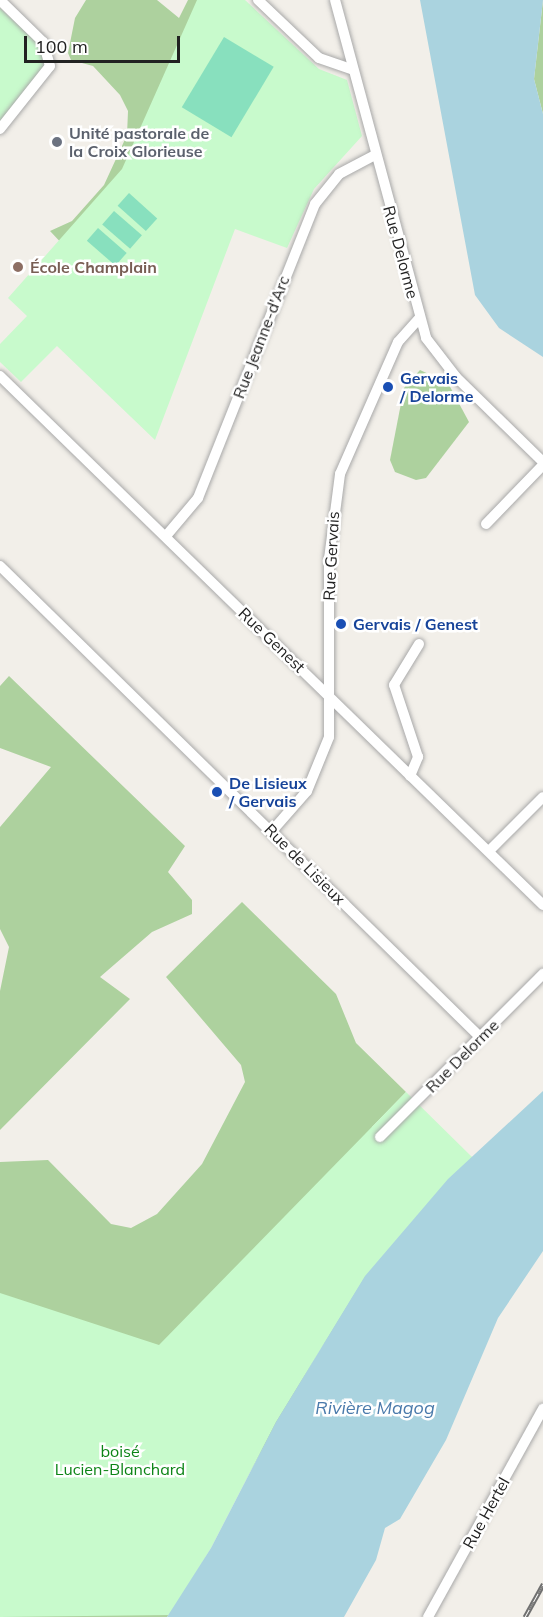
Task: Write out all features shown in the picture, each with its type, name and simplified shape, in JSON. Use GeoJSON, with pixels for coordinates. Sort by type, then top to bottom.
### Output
{"type":"FeatureCollection","features":[{"type":"Feature","properties":{"kind":"street"},"geometry":{"type":"LineString","coordinates":[[0,0],[43,42],[50,66],[42,84],[0,129]]}},
{"type":"Feature","properties":{"kind":"street"},"geometry":{"type":"LineString","coordinates":[[258,0],[319,58],[353,70]]}},
{"type":"Feature","properties":{"kind":"street","name":"Rue Delorme"},"geometry":{"type":"LineString","coordinates":[[335,0],[419,319],[442,362],[543,464]]}},
{"type":"Feature","properties":{"kind":"street","name":"Rue Jeanne-d'Arc"},"geometry":{"type":"LineString","coordinates":[[166,536],[198,498],[315,204],[339,174],[375,155]]}},
{"type":"Feature","properties":{"kind":"street","name":"Rue Gervais"},"geometry":{"type":"LineString","coordinates":[[272,831],[317,772],[329,737],[331,698],[329,559],[340,474],[398,342],[419,319]]}},
{"type":"Feature","properties":{"kind":"street","name":"Rue Genest"},"geometry":{"type":"LineString","coordinates":[[0,376],[543,905]]}},
{"type":"Feature","properties":{"kind":"street"},"geometry":{"type":"LineString","coordinates":[[486,524],[543,464]]}},
{"type":"Feature","properties":{"kind":"street","name":"Rue de Lisieux"},"geometry":{"type":"LineString","coordinates":[[3,573],[272,831],[480,1037]]}},
{"type":"Feature","properties":{"kind":"street"},"geometry":{"type":"LineString","coordinates":[[410,776],[418,758],[394,685],[419,644]]}},
{"type":"Feature","properties":{"kind":"street"},"geometry":{"type":"LineString","coordinates":[[489,851],[543,797]]}},
{"type":"Feature","properties":{"kind":"street","name":"Rue Delorme"},"geometry":{"type":"LineString","coordinates":[[380,1137],[543,974]]}},
{"type":"Feature","properties":{"kind":"street","name":"Rue Hertel"},"geometry":{"type":"LineString","coordinates":[[428,1617],[543,1409]]}},
{"type":"Feature","properties":{"kind":"green space"},"geometry":{"type":"Polygon","coordinates":[[[86,0],[157,0],[179,18],[188,0],[209,0],[153,142],[66,248],[50,231],[72,221],[104,185],[127,135],[128,111],[120,95],[93,66],[71,60],[68,53],[75,18],[86,0]]]}},
{"type":"Feature","properties":{"kind":"green space"},"geometry":{"type":"Polygon","coordinates":[[[197,0],[245,0],[319,69],[347,80],[362,136],[314,189],[287,248],[235,229],[155,440],[57,346],[21,382],[0,362],[0,344],[27,316],[8,298],[122,169],[197,0]]]}},
{"type":"Feature","properties":{"kind":"green space"},"geometry":{"type":"Polygon","coordinates":[[[543,0],[543,114],[534,79],[543,0]]]}},
{"type":"Feature","properties":{"kind":"green space"},"geometry":{"type":"Polygon","coordinates":[[[0,8],[39,44],[46,67],[0,122],[0,8]]]}},
{"type":"Feature","properties":{"kind":"green space"},"geometry":{"type":"Polygon","coordinates":[[[224,37],[274,67],[231,137],[182,107],[224,37]]]}},
{"type":"Feature","properties":{"kind":"green space"},"geometry":{"type":"Polygon","coordinates":[[[129,193],[157,218],[146,231],[118,206],[129,193]]]}},
{"type":"Feature","properties":{"kind":"green space"},"geometry":{"type":"Polygon","coordinates":[[[114,211],[142,235],[130,249],[102,225],[114,211]]]}},
{"type":"Feature","properties":{"kind":"green space"},"geometry":{"type":"Polygon","coordinates":[[[98,228],[127,253],[116,266],[87,241],[98,228]]]}},
{"type":"Feature","properties":{"kind":"green space"},"geometry":{"type":"Polygon","coordinates":[[[420,370],[448,383],[469,422],[426,478],[416,480],[395,472],[390,460],[404,388],[420,370]]]}},
{"type":"Feature","properties":{"kind":"green space"},"geometry":{"type":"Polygon","coordinates":[[[9,676],[185,846],[168,872],[192,900],[192,914],[152,932],[100,977],[130,999],[0,1130],[0,991],[9,947],[0,929],[0,827],[51,767],[0,748],[0,686],[9,676]]]}},
{"type":"Feature","properties":{"kind":"green space"},"geometry":{"type":"Polygon","coordinates":[[[242,902],[336,994],[356,1043],[406,1092],[372,1127],[472,1157],[448,1179],[320,1349],[167,1617],[0,1617],[0,1162],[48,1160],[111,1224],[131,1228],[157,1214],[202,1164],[245,1082],[241,1065],[166,977],[242,902]]]}},
{"type":"Feature","properties":{"kind":"green space","name":"boisé Lucien-Blanchard"},"geometry":{"type":"Polygon","coordinates":[[[406,1092],[472,1157],[365,1277],[276,1422],[211,1548],[170,1615],[0,1617],[0,1293],[159,1345],[406,1092]]]}},
{"type":"Feature","properties":{"kind":"water"},"geometry":{"type":"Polygon","coordinates":[[[420,0],[543,0],[534,79],[543,114],[543,357],[499,328],[475,295],[420,0]]]}},
{"type":"Feature","properties":{"kind":"water","name":"Rivière Magog"},"geometry":{"type":"Polygon","coordinates":[[[543,1091],[543,1251],[498,1318],[446,1440],[400,1519],[385,1528],[376,1560],[344,1617],[167,1617],[211,1548],[276,1422],[365,1276],[448,1179],[543,1091]]]}},
{"type":"Feature","properties":{"kind":"railway"},"geometry":{"type":"LineString","coordinates":[[525,1617],[543,1584]]}},
{"type":"Feature","properties":{"kind":"place","name":"Unité pastorale de la Croix Glorieuse"},"geometry":{"type":"Point","coordinates":[57,142]}},
{"type":"Feature","properties":{"kind":"place","name":"École Champlain"},"geometry":{"type":"Point","coordinates":[18,267]}},
{"type":"Feature","properties":{"kind":"place","name":"Gervais / Delorme"},"geometry":{"type":"Point","coordinates":[388,387]}},
{"type":"Feature","properties":{"kind":"place","name":"Gervais / Genest"},"geometry":{"type":"Point","coordinates":[341,624]}},
{"type":"Feature","properties":{"kind":"place","name":"De Lisieux / Gervais"},"geometry":{"type":"Point","coordinates":[217,792]}}]}
